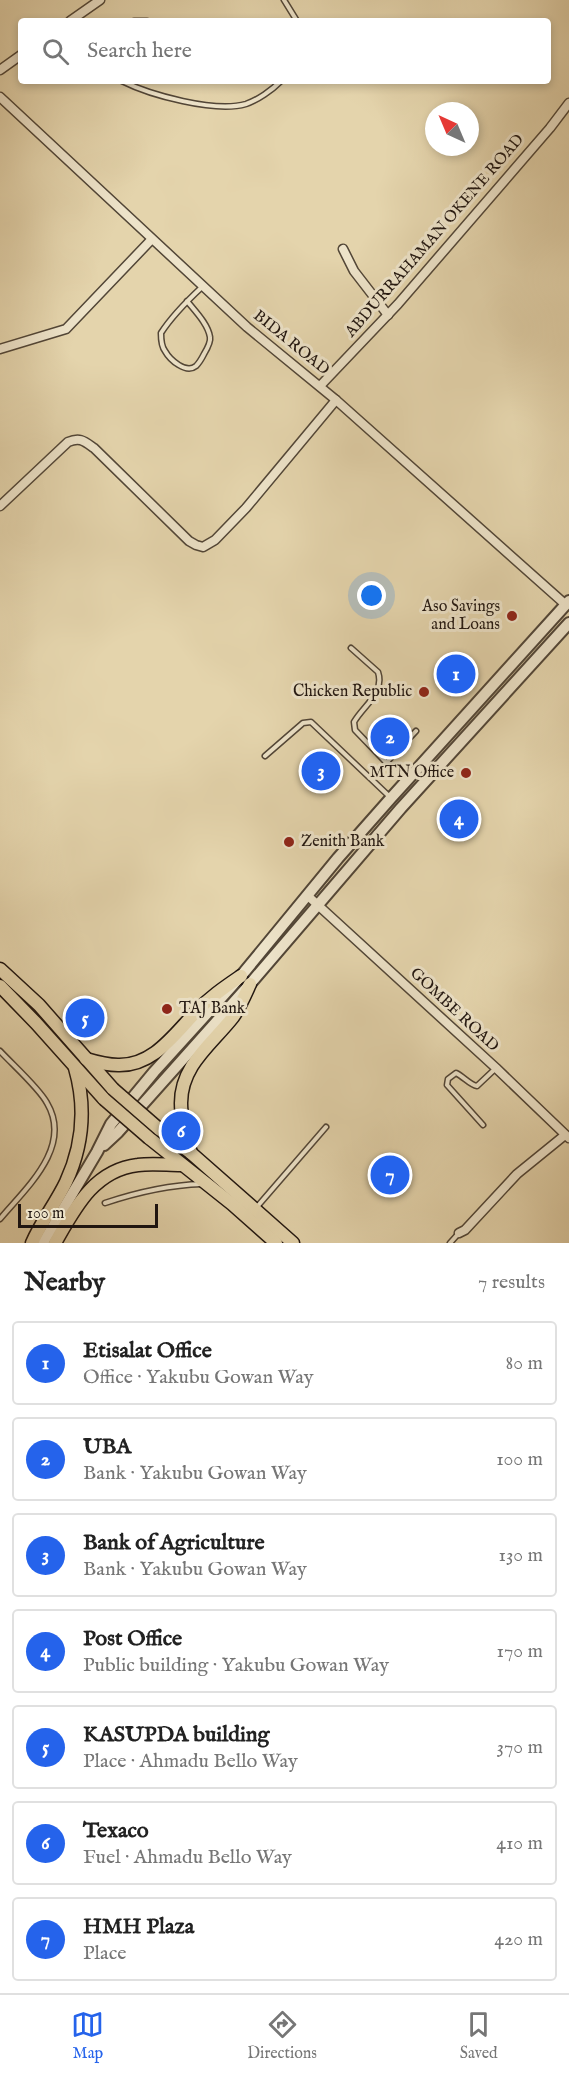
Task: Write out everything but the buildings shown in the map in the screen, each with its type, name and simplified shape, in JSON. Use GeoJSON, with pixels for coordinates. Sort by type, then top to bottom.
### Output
{"type":"FeatureCollection","features":[{"type":"Feature","properties":{"kind":"main road"},"geometry":{"type":"LineString","coordinates":[[0,969],[39,1005],[113,1089],[191,1153],[293,1243]]}},
{"type":"Feature","properties":{"kind":"main road"},"geometry":{"type":"LineString","coordinates":[[86,1059],[120,1066],[148,1058],[177,1033],[212,996],[246,980]]}},
{"type":"Feature","properties":{"kind":"main road"},"geometry":{"type":"LineString","coordinates":[[191,1153],[181,1102],[184,1082],[195,1061],[233,1017],[246,980]]}},
{"type":"Feature","properties":{"kind":"main road"},"geometry":{"type":"LineString","coordinates":[[0,986],[104,1099],[181,1165],[232,1203],[276,1243]]}},
{"type":"Feature","properties":{"kind":"main road"},"geometry":{"type":"LineString","coordinates":[[32,1243],[66,1182],[80,1136],[81,1091],[75,1068]]}},
{"type":"Feature","properties":{"kind":"main road"},"geometry":{"type":"LineString","coordinates":[[55,1243],[86,1194],[93,1186],[112,1174],[137,1165],[181,1165]]}},
{"type":"Feature","properties":{"kind":"street"},"geometry":{"type":"LineString","coordinates":[[74,18],[100,0]]}},
{"type":"Feature","properties":{"kind":"street"},"geometry":{"type":"LineString","coordinates":[[0,70],[18,57]]}},
{"type":"Feature","properties":{"kind":"street","name":"BIDA ROAD"},"geometry":{"type":"LineString","coordinates":[[0,97],[247,327],[320,386],[568,604]]}},
{"type":"Feature","properties":{"kind":"street","name":"ABDURRAHAMAN OKENE ROAD"},"geometry":{"type":"LineString","coordinates":[[320,386],[388,315],[535,146],[569,103]]}},
{"type":"Feature","properties":{"kind":"street"},"geometry":{"type":"LineString","coordinates":[[0,349],[66,328],[151,240]]}},
{"type":"Feature","properties":{"kind":"street"},"geometry":{"type":"LineString","coordinates":[[343,249],[354,271],[388,315]]}},
{"type":"Feature","properties":{"kind":"street"},"geometry":{"type":"LineString","coordinates":[[0,506],[68,442],[82,439],[189,541],[203,547],[215,540],[246,508],[336,400]]}},
{"type":"Feature","properties":{"kind":"street"},"geometry":{"type":"LineString","coordinates":[[43,1243],[97,1152],[118,1132],[246,980],[308,896],[391,798],[568,604]]}},
{"type":"Feature","properties":{"kind":"street"},"geometry":{"type":"LineString","coordinates":[[246,980],[318,905],[400,808],[569,623]]}},
{"type":"Feature","properties":{"kind":"street","name":"GOMBE ROAD"},"geometry":{"type":"LineString","coordinates":[[308,896],[567,1136]]}},
{"type":"Feature","properties":{"kind":"street"},"geometry":{"type":"LineString","coordinates":[[459,1233],[465,1230],[517,1174],[567,1136]]}},
{"type":"Feature","properties":{"kind":"lane"},"geometry":{"type":"LineString","coordinates":[[284,0],[295,18]]}},
{"type":"Feature","properties":{"kind":"lane"},"geometry":{"type":"LineString","coordinates":[[129,84],[150,93],[174,99],[224,106],[245,104],[277,84]]}},
{"type":"Feature","properties":{"kind":"lane"},"geometry":{"type":"LineString","coordinates":[[187,301],[207,327],[211,338],[208,348],[199,361],[190,368],[179,365],[164,351],[161,333],[187,301],[202,286]]}},
{"type":"Feature","properties":{"kind":"lane"},"geometry":{"type":"LineString","coordinates":[[351,648],[378,672],[380,677],[375,696],[354,722],[356,730],[405,782]]}},
{"type":"Feature","properties":{"kind":"lane"},"geometry":{"type":"LineString","coordinates":[[265,756],[303,723],[311,722],[391,798]]}},
{"type":"Feature","properties":{"kind":"lane"},"geometry":{"type":"LineString","coordinates":[[386,763],[416,731]]}},
{"type":"Feature","properties":{"kind":"lane"},"geometry":{"type":"LineString","coordinates":[[0,1051],[47,1102],[53,1117],[54,1133],[53,1149],[39,1174],[0,1219]]}},
{"type":"Feature","properties":{"kind":"lane"},"geometry":{"type":"LineString","coordinates":[[483,1125],[447,1085],[448,1079],[456,1073],[473,1086],[477,1086],[496,1068]]}},
{"type":"Feature","properties":{"kind":"lane"},"geometry":{"type":"LineString","coordinates":[[255,1208],[326,1127]]}},
{"type":"Feature","properties":{"kind":"lane"},"geometry":{"type":"LineString","coordinates":[[105,1203],[135,1193],[173,1185],[206,1184]]}},
{"type":"Feature","properties":{"kind":"lane"},"geometry":{"type":"LineString","coordinates":[[450,1243],[459,1233]]}},
{"type":"Feature","properties":{"kind":"place","name":"Aso Savings and Loans"},"geometry":{"type":"Point","coordinates":[512,616]}},
{"type":"Feature","properties":{"kind":"place","name":"Etisalat Office"},"geometry":{"type":"Point","coordinates":[456,674]}},
{"type":"Feature","properties":{"kind":"place","name":"Chicken Republic"},"geometry":{"type":"Point","coordinates":[424,692]}},
{"type":"Feature","properties":{"kind":"place","name":"UBA"},"geometry":{"type":"Point","coordinates":[390,737]}},
{"type":"Feature","properties":{"kind":"place","name":"Bank of Agriculture"},"geometry":{"type":"Point","coordinates":[321,771]}},
{"type":"Feature","properties":{"kind":"place","name":"MTN Office"},"geometry":{"type":"Point","coordinates":[466,773]}},
{"type":"Feature","properties":{"kind":"place","name":"Post Office"},"geometry":{"type":"Point","coordinates":[459,819]}},
{"type":"Feature","properties":{"kind":"place","name":"Zenith Bank"},"geometry":{"type":"Point","coordinates":[289,842]}},
{"type":"Feature","properties":{"kind":"place","name":"TAJ Bank"},"geometry":{"type":"Point","coordinates":[167,1009]}},
{"type":"Feature","properties":{"kind":"place","name":"KASUPDA building"},"geometry":{"type":"Point","coordinates":[85,1018]}},
{"type":"Feature","properties":{"kind":"place","name":"Texaco"},"geometry":{"type":"Point","coordinates":[181,1131]}},
{"type":"Feature","properties":{"kind":"place","name":"HMH Plaza"},"geometry":{"type":"Point","coordinates":[390,1175]}}]}
